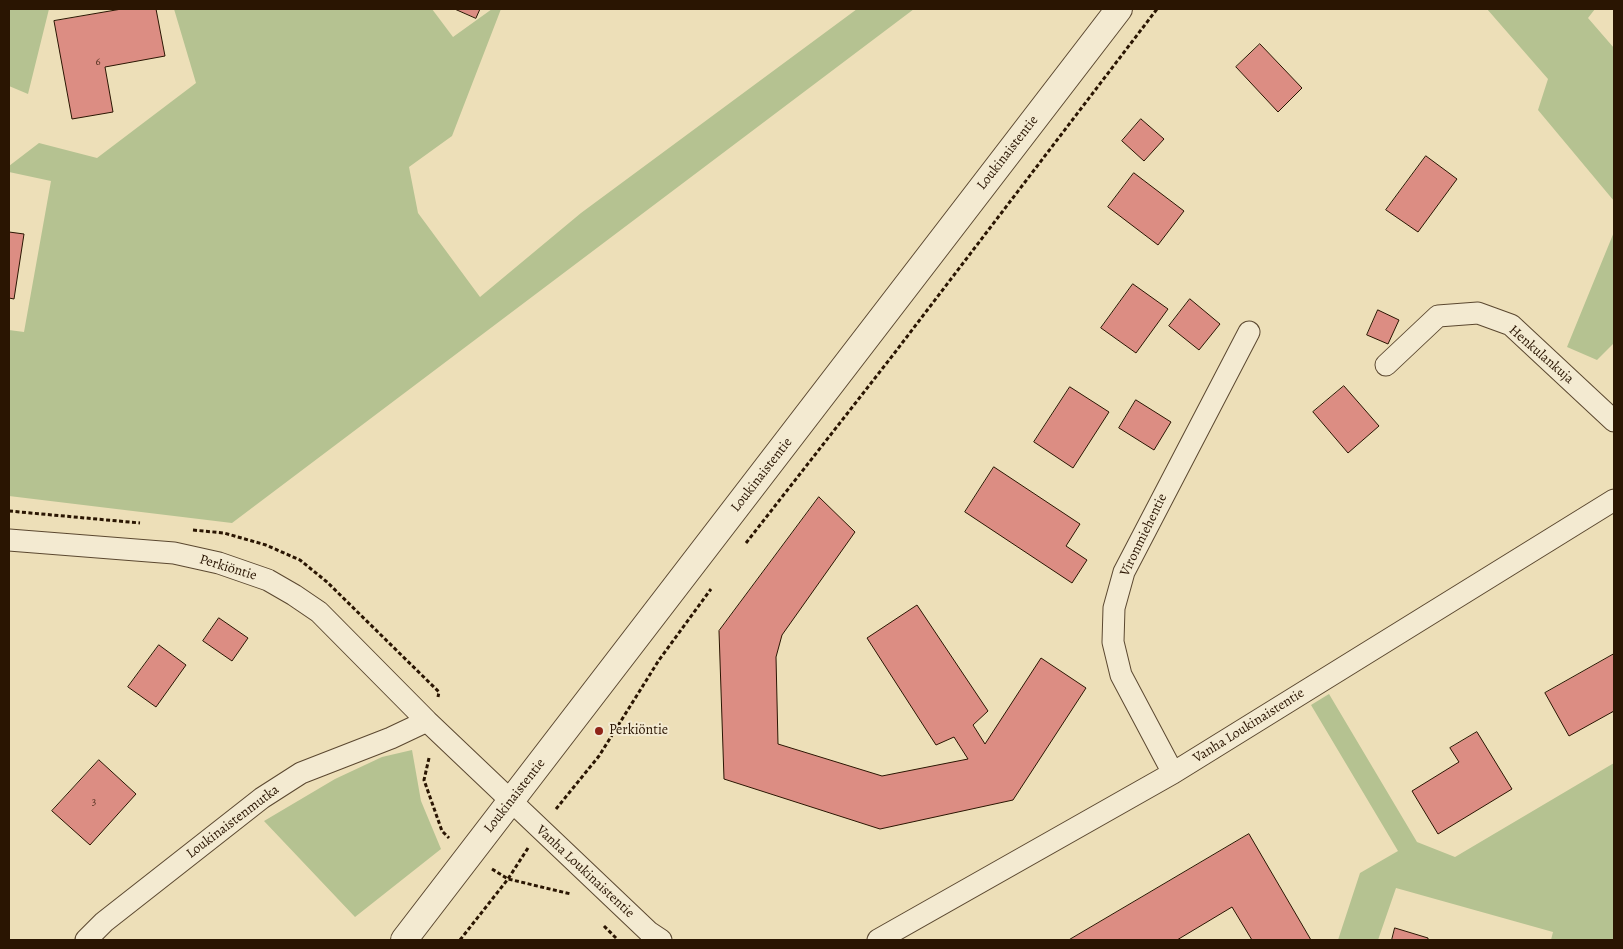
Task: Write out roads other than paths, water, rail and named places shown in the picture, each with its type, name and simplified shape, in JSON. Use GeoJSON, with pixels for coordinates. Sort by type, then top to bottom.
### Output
{"type":"FeatureCollection","features":[{"type":"Feature","properties":{"kind":"street","name":"Loukinaistentie"},"geometry":{"type":"LineString","coordinates":[[404,940],[1119,9]]}},
{"type":"Feature","properties":{"kind":"street","name":"Henkulankuja"},"geometry":{"type":"LineString","coordinates":[[1386,365],[1438,316],[1478,313],[1511,326],[1614,421]]}},
{"type":"Feature","properties":{"kind":"street","name":"Vironmiehentie"},"geometry":{"type":"LineString","coordinates":[[1173,773],[1121,675],[1113,642],[1114,608],[1124,572],[1248,332]]}},
{"type":"Feature","properties":{"kind":"street","name":"Vanha Loukinaistentie"},"geometry":{"type":"LineString","coordinates":[[878,940],[1173,773],[1614,500]]}},
{"type":"Feature","properties":{"kind":"street","name":"Perkiöntie"},"geometry":{"type":"LineString","coordinates":[[9,540],[174,553],[219,563],[268,580],[319,612],[431,725],[511,801]]}},
{"type":"Feature","properties":{"kind":"street","name":"Loukinaistenmutka"},"geometry":{"type":"LineString","coordinates":[[86,940],[104,922],[262,798],[301,773],[391,738],[431,725]]}},
{"type":"Feature","properties":{"kind":"street","name":"Vanha Loukinaistentie"},"geometry":{"type":"LineString","coordinates":[[511,801],[649,932],[661,940]]}},
{"type":"Feature","properties":{"kind":"place","name":"Perkiöntie"},"geometry":{"type":"Point","coordinates":[599,731]}}]}
